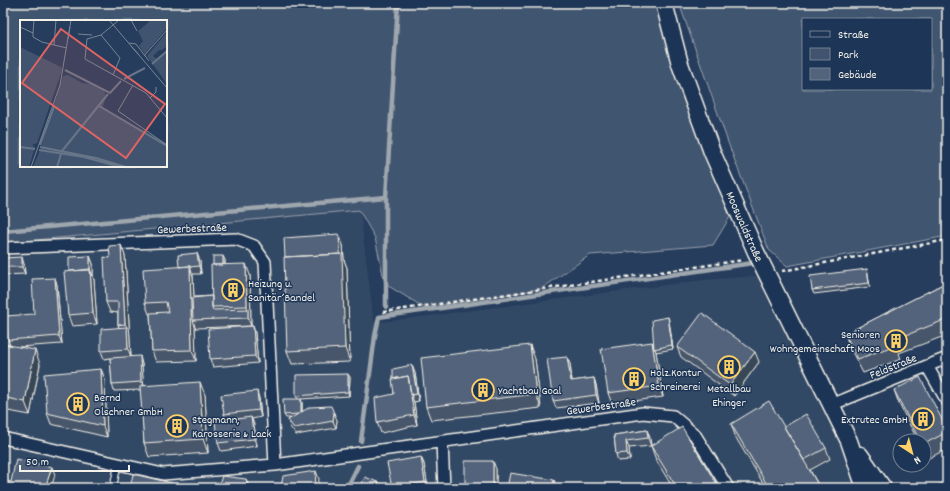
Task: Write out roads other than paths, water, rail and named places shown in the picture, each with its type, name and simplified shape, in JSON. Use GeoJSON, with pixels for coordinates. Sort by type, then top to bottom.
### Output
{"type":"FeatureCollection","features":[{"type":"Feature","properties":{"kind":"main road","name":"Mooswaldstraße"},"geometry":{"type":"LineString","coordinates":[[664,3],[680,64],[712,152],[758,258],[849,441],[865,488]]}},
{"type":"Feature","properties":{"kind":"main road","name":"Mooswaldstraße"},"geometry":{"type":"LineString","coordinates":[[849,441],[883,488]]}},
{"type":"Feature","properties":{"kind":"street","name":"Gewerbestraße"},"geometry":{"type":"LineString","coordinates":[[3,248],[236,239],[254,246],[265,262],[275,465]]}},
{"type":"Feature","properties":{"kind":"street"},"geometry":{"type":"LineString","coordinates":[[927,366],[947,358]]}},
{"type":"Feature","properties":{"kind":"street","name":"Feldstraße"},"geometry":{"type":"LineString","coordinates":[[831,405],[927,366],[947,401]]}},
{"type":"Feature","properties":{"kind":"street","name":"Gewerbestraße"},"geometry":{"type":"LineString","coordinates":[[3,438],[163,474],[275,465],[643,413],[673,416],[695,435],[728,488]]}},
{"type":"Feature","properties":{"kind":"street"},"geometry":{"type":"LineString","coordinates":[[442,442],[444,488]]}},
{"type":"Feature","properties":{"kind":"lane"},"geometry":{"type":"LineString","coordinates":[[113,488],[118,464]]}},
{"type":"Feature","properties":{"kind":"waterway"},"geometry":{"type":"LineString","coordinates":[[386,307],[386,197],[398,3]]}},
{"type":"Feature","properties":{"kind":"waterway"},"geometry":{"type":"LineString","coordinates":[[3,231],[386,197]]}},
{"type":"Feature","properties":{"kind":"waterway"},"geometry":{"type":"LineString","coordinates":[[361,441],[375,336],[379,317],[753,263]]}},
{"type":"Feature","properties":{"kind":"waterway"},"geometry":{"type":"LineString","coordinates":[[347,488],[358,466]]}},
{"type":"Feature","properties":{"kind":"place","name":"Heizung u. Sanitär´Bandel"},"geometry":{"type":"Point","coordinates":[233,290]}},
{"type":"Feature","properties":{"kind":"place","name":"Senioren Wohngemeinschaft Moos"},"geometry":{"type":"Point","coordinates":[896,341]}},
{"type":"Feature","properties":{"kind":"place","name":"Metallbau Ehinger"},"geometry":{"type":"Point","coordinates":[729,367]}},
{"type":"Feature","properties":{"kind":"place","name":"Holz.Kontur Schreinerei"},"geometry":{"type":"Point","coordinates":[634,379]}},
{"type":"Feature","properties":{"kind":"place","name":"Yachtbau Goal"},"geometry":{"type":"Point","coordinates":[483,390]}},
{"type":"Feature","properties":{"kind":"place","name":"Bernd Olschner GmbH"},"geometry":{"type":"Point","coordinates":[78,404]}},
{"type":"Feature","properties":{"kind":"place","name":"Extrutec GmbH"},"geometry":{"type":"Point","coordinates":[923,419]}},
{"type":"Feature","properties":{"kind":"place","name":"Stegmann, Karosserie & Lack"},"geometry":{"type":"Point","coordinates":[177,426]}}]}
